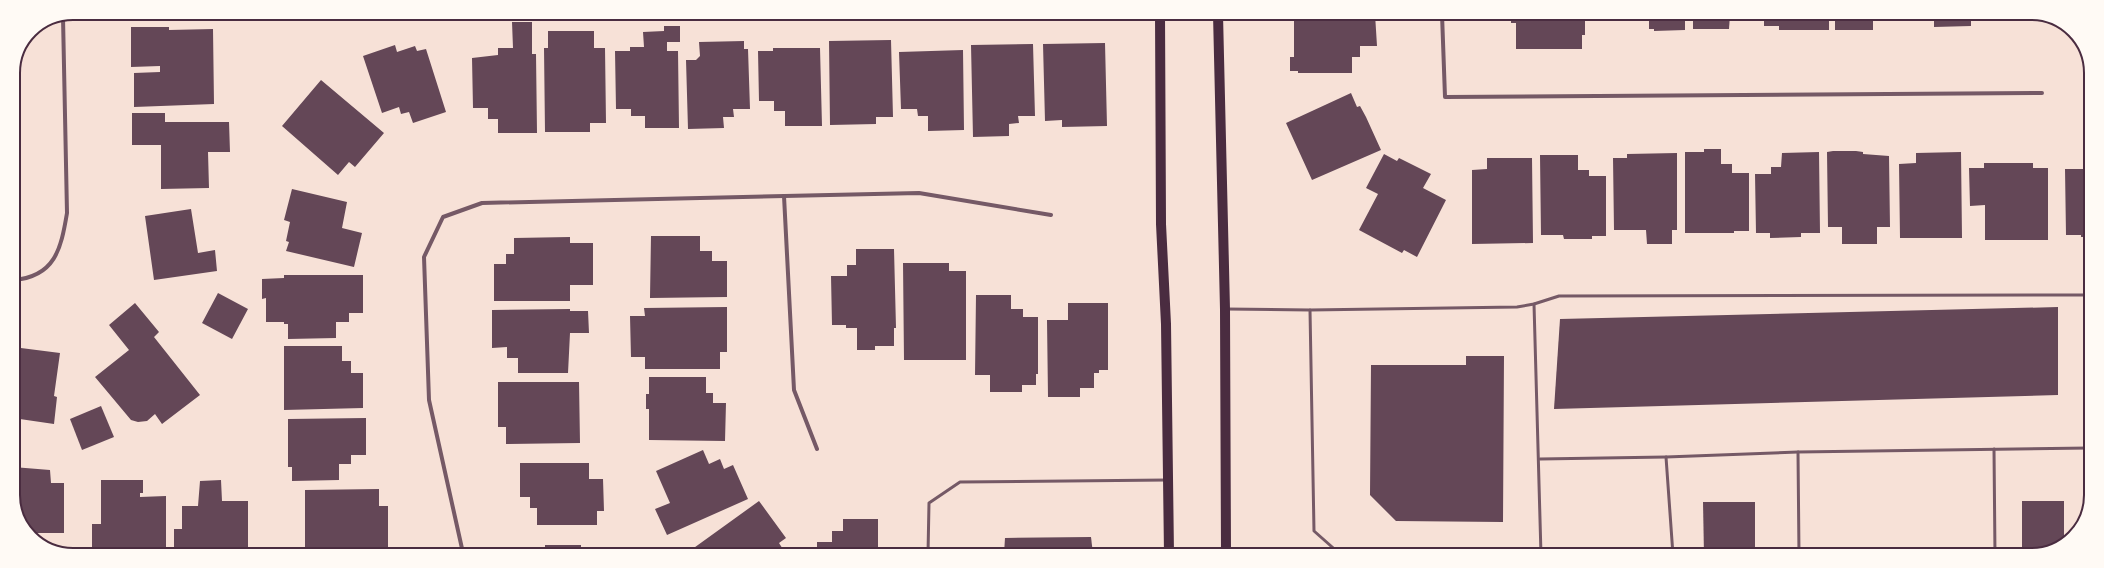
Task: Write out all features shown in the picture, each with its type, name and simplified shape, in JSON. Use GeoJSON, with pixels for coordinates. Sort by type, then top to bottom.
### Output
{"type":"FeatureCollection","features":[{"type":"Feature","properties":{"kind":"main road"},"geometry":{"type":"LineString","coordinates":[[1160,20],[1161,224],[1166,324],[1169,548]]}},
{"type":"Feature","properties":{"kind":"main road"},"geometry":{"type":"LineString","coordinates":[[1218,20],[1225,309],[1226,548]]}},
{"type":"Feature","properties":{"kind":"street"},"geometry":{"type":"LineString","coordinates":[[1442,20],[1445,97],[2042,93]]}},
{"type":"Feature","properties":{"kind":"street"},"geometry":{"type":"LineString","coordinates":[[20,280],[27,279],[48,267],[62,243],[67,213],[63,21]]}},
{"type":"Feature","properties":{"kind":"street"},"geometry":{"type":"LineString","coordinates":[[462,548],[429,400],[424,257],[443,216],[482,203],[919,193],[1051,215]]}},
{"type":"Feature","properties":{"kind":"street"},"geometry":{"type":"LineString","coordinates":[[784,196],[794,390],[817,449]]}},
{"type":"Feature","properties":{"kind":"lane"},"geometry":{"type":"LineString","coordinates":[[1225,309],[1310,310],[1517,307],[1534,304],[1559,296],[2084,295]]}},
{"type":"Feature","properties":{"kind":"lane"},"geometry":{"type":"LineString","coordinates":[[1534,304],[1540,459],[1541,548]]}},
{"type":"Feature","properties":{"kind":"lane"},"geometry":{"type":"LineString","coordinates":[[1310,310],[1314,531],[1333,548]]}},
{"type":"Feature","properties":{"kind":"lane"},"geometry":{"type":"LineString","coordinates":[[1540,459],[1666,457],[1798,452],[2084,448]]}},
{"type":"Feature","properties":{"kind":"lane"},"geometry":{"type":"LineString","coordinates":[[1994,449],[1995,548]]}},
{"type":"Feature","properties":{"kind":"lane"},"geometry":{"type":"LineString","coordinates":[[1798,452],[1799,548]]}},
{"type":"Feature","properties":{"kind":"lane"},"geometry":{"type":"LineString","coordinates":[[1666,457],[1672,548]]}},
{"type":"Feature","properties":{"kind":"lane"},"geometry":{"type":"LineString","coordinates":[[928,548],[929,502],[960,482],[1169,480]]}},
{"type":"Feature","properties":{"kind":"building"},"geometry":{"type":"Polygon","coordinates":[[[1294,20],[1375,20],[1377,46],[1360,46],[1360,57],[1352,57],[1352,73],[1298,73],[1298,71],[1290,71],[1290,57],[1294,57],[1294,20]]]}},
{"type":"Feature","properties":{"kind":"building"},"geometry":{"type":"Polygon","coordinates":[[[1511,20],[1585,20],[1585,35],[1582,35],[1582,49],[1516,49],[1516,23],[1511,23],[1511,20]]]}},
{"type":"Feature","properties":{"kind":"building"},"geometry":{"type":"Polygon","coordinates":[[[1649,20],[1685,20],[1685,30],[1654,31],[1654,29],[1649,29],[1649,20]]]}},
{"type":"Feature","properties":{"kind":"building"},"geometry":{"type":"Polygon","coordinates":[[[1693,20],[1730,20],[1729,29],[1693,29],[1693,20]]]}},
{"type":"Feature","properties":{"kind":"building"},"geometry":{"type":"Polygon","coordinates":[[[1764,20],[1829,20],[1829,30],[1779,30],[1779,26],[1764,26],[1764,20]]]}},
{"type":"Feature","properties":{"kind":"building"},"geometry":{"type":"Polygon","coordinates":[[[1835,20],[1873,20],[1873,30],[1835,30],[1835,20]]]}},
{"type":"Feature","properties":{"kind":"building"},"geometry":{"type":"Polygon","coordinates":[[[1934,20],[1971,20],[1971,26],[1934,27],[1934,20]]]}},
{"type":"Feature","properties":{"kind":"building"},"geometry":{"type":"Polygon","coordinates":[[[512,22],[532,22],[532,54],[536,54],[537,133],[498,133],[498,119],[488,119],[488,108],[473,108],[472,58],[498,55],[498,48],[513,48],[512,22]]]}},
{"type":"Feature","properties":{"kind":"building"},"geometry":{"type":"Polygon","coordinates":[[[664,26],[680,26],[680,42],[667,42],[667,51],[678,51],[679,128],[645,128],[645,116],[631,116],[631,109],[616,109],[615,51],[630,51],[630,47],[644,47],[643,32],[664,31],[664,26]]]}},
{"type":"Feature","properties":{"kind":"building"},"geometry":{"type":"Polygon","coordinates":[[[131,27],[169,27],[169,30],[213,29],[214,104],[134,107],[134,73],[160,72],[160,66],[131,67],[131,27]]]}},
{"type":"Feature","properties":{"kind":"building"},"geometry":{"type":"Polygon","coordinates":[[[548,31],[594,31],[594,48],[605,48],[606,123],[590,123],[590,132],[545,132],[544,48],[548,48],[548,31]]]}},
{"type":"Feature","properties":{"kind":"building"},"geometry":{"type":"Polygon","coordinates":[[[891,40],[893,117],[876,117],[876,124],[830,125],[829,41],[891,40]]]}},
{"type":"Feature","properties":{"kind":"building"},"geometry":{"type":"Polygon","coordinates":[[[744,41],[744,49],[748,49],[750,109],[733,109],[734,117],[723,117],[724,128],[688,129],[686,60],[696,60],[700,56],[699,42],[744,41]]]}},
{"type":"Feature","properties":{"kind":"building"},"geometry":{"type":"Polygon","coordinates":[[[1105,43],[1107,126],[1062,127],[1062,120],[1045,121],[1043,44],[1105,43]]]}},
{"type":"Feature","properties":{"kind":"building"},"geometry":{"type":"Polygon","coordinates":[[[1033,44],[1035,116],[1018,116],[1019,123],[1009,124],[1009,136],[973,137],[971,45],[1033,44]]]}},
{"type":"Feature","properties":{"kind":"building"},"geometry":{"type":"Polygon","coordinates":[[[395,45],[397,52],[415,46],[417,51],[426,49],[446,112],[413,123],[409,112],[401,114],[399,107],[382,113],[363,56],[395,45]]]}},
{"type":"Feature","properties":{"kind":"building"},"geometry":{"type":"Polygon","coordinates":[[[773,48],[820,48],[822,126],[785,126],[785,111],[774,111],[774,101],[759,101],[758,51],[773,51],[773,48]]]}},
{"type":"Feature","properties":{"kind":"building"},"geometry":{"type":"Polygon","coordinates":[[[963,50],[964,130],[928,131],[928,116],[918,116],[917,109],[901,109],[899,52],[963,50]]]}},
{"type":"Feature","properties":{"kind":"building"},"geometry":{"type":"Polygon","coordinates":[[[321,80],[384,133],[355,167],[349,162],[338,175],[282,126],[321,80]]]}},
{"type":"Feature","properties":{"kind":"building"},"geometry":{"type":"Polygon","coordinates":[[[1351,93],[1357,107],[1360,106],[1366,117],[1381,150],[1312,180],[1286,123],[1351,93]]]}},
{"type":"Feature","properties":{"kind":"building"},"geometry":{"type":"Polygon","coordinates":[[[132,113],[165,113],[165,122],[229,122],[230,152],[208,152],[209,188],[161,189],[161,145],[132,145],[132,113]]]}},
{"type":"Feature","properties":{"kind":"building"},"geometry":{"type":"Polygon","coordinates":[[[1704,149],[1721,149],[1721,164],[1732,164],[1732,173],[1749,173],[1749,231],[1734,231],[1734,233],[1685,233],[1685,152],[1704,152],[1704,149]]]}},
{"type":"Feature","properties":{"kind":"building"},"geometry":{"type":"Polygon","coordinates":[[[1856,151],[1863,152],[1863,154],[1889,156],[1890,227],[1877,227],[1877,244],[1842,244],[1842,227],[1828,227],[1827,152],[1856,151]]]}},
{"type":"Feature","properties":{"kind":"building"},"geometry":{"type":"Polygon","coordinates":[[[1819,152],[1820,233],[1801,233],[1801,237],[1770,238],[1770,233],[1756,233],[1755,174],[1771,174],[1771,167],[1781,167],[1782,153],[1819,152]]]}},
{"type":"Feature","properties":{"kind":"building"},"geometry":{"type":"Polygon","coordinates":[[[1961,152],[1962,238],[1900,238],[1899,164],[1916,163],[1916,153],[1961,152]]]}},
{"type":"Feature","properties":{"kind":"building"},"geometry":{"type":"Polygon","coordinates":[[[1677,153],[1677,230],[1672,230],[1672,244],[1647,244],[1646,230],[1614,230],[1613,158],[1627,158],[1627,154],[1677,153]]]}},
{"type":"Feature","properties":{"kind":"building"},"geometry":{"type":"Polygon","coordinates":[[[1384,154],[1397,161],[1399,158],[1431,174],[1423,188],[1446,200],[1417,257],[1404,250],[1402,253],[1359,230],[1378,194],[1366,188],[1384,154]]]}},
{"type":"Feature","properties":{"kind":"building"},"geometry":{"type":"Polygon","coordinates":[[[1540,155],[1578,155],[1578,170],[1589,170],[1589,176],[1606,176],[1606,236],[1592,236],[1592,239],[1564,239],[1563,235],[1541,235],[1540,155]]]}},
{"type":"Feature","properties":{"kind":"building"},"geometry":{"type":"Polygon","coordinates":[[[1487,158],[1532,158],[1533,243],[1472,244],[1472,170],[1487,169],[1487,158]]]}},
{"type":"Feature","properties":{"kind":"building"},"geometry":{"type":"Polygon","coordinates":[[[1984,163],[2033,163],[2033,168],[2048,168],[2048,240],[1985,240],[1985,205],[1970,206],[1969,168],[1984,168],[1984,163]]]}},
{"type":"Feature","properties":{"kind":"building"},"geometry":{"type":"Polygon","coordinates":[[[2065,169],[2084,169],[2084,237],[2081,237],[2081,235],[2066,235],[2065,169]]]}},
{"type":"Feature","properties":{"kind":"building"},"geometry":{"type":"Polygon","coordinates":[[[292,189],[347,202],[342,228],[362,233],[354,267],[286,251],[289,242],[286,241],[290,222],[284,220],[292,189]]]}},
{"type":"Feature","properties":{"kind":"building"},"geometry":{"type":"Polygon","coordinates":[[[191,209],[198,253],[215,250],[217,271],[154,280],[145,216],[191,209]]]}},
{"type":"Feature","properties":{"kind":"building"},"geometry":{"type":"Polygon","coordinates":[[[651,236],[700,236],[700,251],[712,251],[712,261],[727,261],[727,297],[650,298],[651,236]]]}},
{"type":"Feature","properties":{"kind":"building"},"geometry":{"type":"Polygon","coordinates":[[[570,237],[570,243],[593,243],[593,285],[570,285],[570,301],[494,301],[494,264],[506,264],[506,254],[514,254],[514,238],[570,237]]]}},
{"type":"Feature","properties":{"kind":"building"},"geometry":{"type":"Polygon","coordinates":[[[856,249],[894,249],[896,328],[894,328],[894,346],[875,346],[875,350],[857,350],[857,328],[846,328],[846,325],[832,325],[831,276],[847,276],[847,265],[856,265],[856,249]]]}},
{"type":"Feature","properties":{"kind":"building"},"geometry":{"type":"Polygon","coordinates":[[[903,263],[949,263],[949,271],[966,271],[966,360],[904,360],[903,263]]]}},
{"type":"Feature","properties":{"kind":"building"},"geometry":{"type":"Polygon","coordinates":[[[284,275],[363,275],[363,313],[349,313],[349,322],[336,322],[336,338],[288,339],[288,324],[284,324],[284,322],[266,322],[266,298],[262,299],[262,279],[284,278],[284,275]]]}},
{"type":"Feature","properties":{"kind":"building"},"geometry":{"type":"Polygon","coordinates":[[[218,293],[248,309],[232,339],[202,323],[218,293]]]}},
{"type":"Feature","properties":{"kind":"building"},"geometry":{"type":"Polygon","coordinates":[[[976,295],[1011,295],[1011,309],[1023,309],[1023,317],[1038,317],[1038,374],[1036,374],[1036,385],[1022,385],[1022,392],[990,392],[990,375],[975,375],[976,295]]]}},
{"type":"Feature","properties":{"kind":"building"},"geometry":{"type":"Polygon","coordinates":[[[135,303],[159,332],[154,337],[200,395],[162,424],[155,414],[147,421],[138,422],[131,420],[95,377],[129,350],[109,325],[135,303]]]}},
{"type":"Feature","properties":{"kind":"building"},"geometry":{"type":"Polygon","coordinates":[[[1068,303],[1108,303],[1108,370],[1099,370],[1099,373],[1094,373],[1094,388],[1080,388],[1080,397],[1048,397],[1047,320],[1068,320],[1068,303]]]}},
{"type":"Feature","properties":{"kind":"building"},"geometry":{"type":"Polygon","coordinates":[[[727,307],[727,352],[720,352],[720,369],[645,369],[645,357],[631,357],[630,316],[645,316],[644,308],[727,307]]]}},
{"type":"Feature","properties":{"kind":"building"},"geometry":{"type":"Polygon","coordinates":[[[2058,307],[2058,395],[1554,409],[1560,319],[2058,307]]]}},
{"type":"Feature","properties":{"kind":"building"},"geometry":{"type":"Polygon","coordinates":[[[570,309],[570,311],[588,311],[589,333],[570,333],[568,373],[518,373],[518,358],[507,358],[507,347],[492,348],[492,310],[570,309]]]}},
{"type":"Feature","properties":{"kind":"building"},"geometry":{"type":"Polygon","coordinates":[[[284,346],[342,346],[342,361],[351,361],[351,373],[363,373],[363,408],[284,410],[284,346]]]}},
{"type":"Feature","properties":{"kind":"building"},"geometry":{"type":"Polygon","coordinates":[[[20,348],[60,353],[54,396],[57,397],[54,424],[20,419],[20,348]]]}},
{"type":"Feature","properties":{"kind":"building"},"geometry":{"type":"Polygon","coordinates":[[[1466,356],[1504,356],[1503,522],[1396,521],[1370,495],[1371,365],[1466,365],[1466,356]]]}},
{"type":"Feature","properties":{"kind":"building"},"geometry":{"type":"Polygon","coordinates":[[[649,377],[706,377],[706,393],[713,393],[713,403],[726,403],[725,441],[649,440],[649,409],[646,409],[646,394],[649,394],[649,377]]]}},
{"type":"Feature","properties":{"kind":"building"},"geometry":{"type":"Polygon","coordinates":[[[498,382],[579,382],[580,443],[506,444],[506,427],[498,427],[498,382]]]}},
{"type":"Feature","properties":{"kind":"building"},"geometry":{"type":"Polygon","coordinates":[[[101,406],[114,437],[82,450],[70,419],[101,406]]]}},
{"type":"Feature","properties":{"kind":"building"},"geometry":{"type":"Polygon","coordinates":[[[366,418],[366,455],[351,455],[351,464],[339,464],[339,480],[292,481],[292,467],[288,467],[288,419],[366,418]]]}},
{"type":"Feature","properties":{"kind":"building"},"geometry":{"type":"Polygon","coordinates":[[[703,450],[709,464],[720,459],[724,469],[733,465],[748,499],[667,535],[655,509],[670,503],[656,471],[703,450]]]}},
{"type":"Feature","properties":{"kind":"building"},"geometry":{"type":"Polygon","coordinates":[[[520,463],[589,463],[589,479],[603,479],[604,511],[597,511],[597,525],[537,525],[537,508],[530,508],[530,497],[520,497],[520,463]]]}},
{"type":"Feature","properties":{"kind":"building"},"geometry":{"type":"Polygon","coordinates":[[[20,468],[50,470],[51,483],[64,483],[64,533],[35,533],[27,522],[20,499],[20,468]]]}},
{"type":"Feature","properties":{"kind":"building"},"geometry":{"type":"Polygon","coordinates":[[[101,480],[143,480],[143,493],[140,493],[140,497],[166,496],[166,548],[92,548],[92,524],[101,524],[101,480]]]}},
{"type":"Feature","properties":{"kind":"building"},"geometry":{"type":"Polygon","coordinates":[[[221,480],[222,501],[248,501],[248,548],[174,548],[174,529],[182,529],[182,506],[198,506],[200,481],[221,480]]]}},
{"type":"Feature","properties":{"kind":"building"},"geometry":{"type":"Polygon","coordinates":[[[379,489],[379,506],[388,506],[388,548],[305,548],[305,490],[379,489]]]}},
{"type":"Feature","properties":{"kind":"building"},"geometry":{"type":"Polygon","coordinates":[[[759,501],[786,538],[779,543],[782,548],[694,548],[759,501]]]}},
{"type":"Feature","properties":{"kind":"building"},"geometry":{"type":"Polygon","coordinates":[[[2022,501],[2064,501],[2064,536],[2058,541],[2038,548],[2022,548],[2022,501]]]}},
{"type":"Feature","properties":{"kind":"building"},"geometry":{"type":"Polygon","coordinates":[[[1703,502],[1755,502],[1755,548],[1704,548],[1703,502]]]}},
{"type":"Feature","properties":{"kind":"building"},"geometry":{"type":"Polygon","coordinates":[[[843,519],[878,519],[878,548],[817,548],[817,542],[832,542],[832,531],[843,531],[843,519]]]}},
{"type":"Feature","properties":{"kind":"building"},"geometry":{"type":"Polygon","coordinates":[[[1091,537],[1092,548],[1004,548],[1005,538],[1091,537]]]}},
{"type":"Feature","properties":{"kind":"building"},"geometry":{"type":"Polygon","coordinates":[[[545,545],[581,545],[581,548],[545,548],[545,545]]]}}]}
